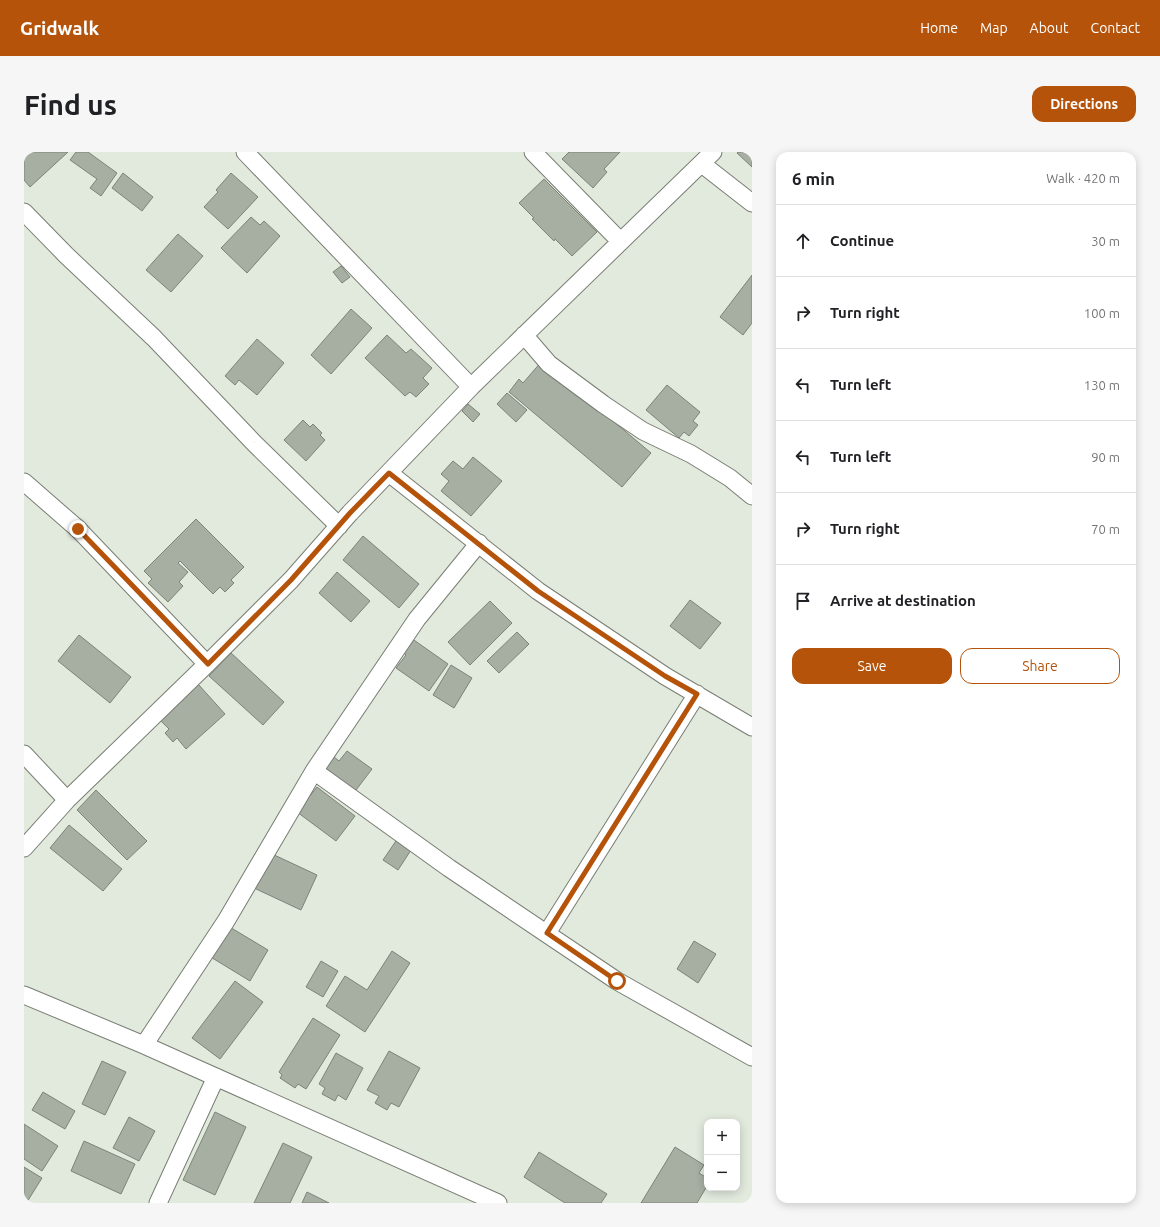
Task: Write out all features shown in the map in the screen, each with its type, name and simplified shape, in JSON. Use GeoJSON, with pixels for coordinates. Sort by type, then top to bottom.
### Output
{"type":"FeatureCollection","features":[{"type":"Feature","properties":{"kind":"street"},"geometry":{"type":"LineString","coordinates":[[245,152],[471,387]]}},
{"type":"Feature","properties":{"kind":"street"},"geometry":{"type":"LineString","coordinates":[[533,152],[620,240]]}},
{"type":"Feature","properties":{"kind":"street"},"geometry":{"type":"LineString","coordinates":[[24,848],[67,800],[208,664],[291,580],[339,526],[471,387],[620,240],[707,158],[752,203]]}},
{"type":"Feature","properties":{"kind":"street"},"geometry":{"type":"LineString","coordinates":[[24,212],[66,255],[154,338],[254,443],[339,526]]}},
{"type":"Feature","properties":{"kind":"street"},"geometry":{"type":"LineString","coordinates":[[524,335],[549,364],[603,404],[643,431],[691,454],[730,478],[752,496]]}},
{"type":"Feature","properties":{"kind":"street"},"geometry":{"type":"LineString","coordinates":[[389,473],[538,591],[665,676],[752,727]]}},
{"type":"Feature","properties":{"kind":"street"},"geometry":{"type":"LineString","coordinates":[[24,482],[78,529],[208,664]]}},
{"type":"Feature","properties":{"kind":"street"},"geometry":{"type":"LineString","coordinates":[[144,1045],[226,921],[314,771],[417,619],[479,543]]}},
{"type":"Feature","properties":{"kind":"street"},"geometry":{"type":"LineString","coordinates":[[547,933],[697,694]]}},
{"type":"Feature","properties":{"kind":"street"},"geometry":{"type":"LineString","coordinates":[[24,754],[67,800]]}},
{"type":"Feature","properties":{"kind":"street"},"geometry":{"type":"LineString","coordinates":[[314,771],[449,868],[617,981],[752,1057]]}},
{"type":"Feature","properties":{"kind":"street"},"geometry":{"type":"LineString","coordinates":[[24,995],[144,1045],[498,1203]]}},
{"type":"Feature","properties":{"kind":"street"},"geometry":{"type":"LineString","coordinates":[[158,1203],[216,1077]]}},
{"type":"Feature","properties":{"kind":"building"},"geometry":{"type":"Polygon","coordinates":[[[24,152],[68,152],[30,187],[24,180],[24,152]]]}},
{"type":"Feature","properties":{"kind":"building"},"geometry":{"type":"Polygon","coordinates":[[[76,152],[88,152],[117,173],[101,196],[90,188],[97,179],[70,160],[76,152]]]}},
{"type":"Feature","properties":{"kind":"building"},"geometry":{"type":"Polygon","coordinates":[[[569,152],[620,152],[604,169],[607,172],[593,188],[562,159],[569,152]]]}},
{"type":"Feature","properties":{"kind":"building"},"geometry":{"type":"Polygon","coordinates":[[[752,152],[752,167],[737,153],[752,152]]]}},
{"type":"Feature","properties":{"kind":"building"},"geometry":{"type":"Polygon","coordinates":[[[123,173],[153,197],[142,211],[112,188],[123,173]]]}},
{"type":"Feature","properties":{"kind":"building"},"geometry":{"type":"Polygon","coordinates":[[[231,173],[258,197],[228,229],[204,207],[218,192],[216,190],[231,173]]]}},
{"type":"Feature","properties":{"kind":"building"},"geometry":{"type":"Polygon","coordinates":[[[544,179],[597,232],[572,256],[555,239],[554,241],[532,219],[534,218],[519,203],[544,179]]]}},
{"type":"Feature","properties":{"kind":"building"},"geometry":{"type":"Polygon","coordinates":[[[251,217],[260,225],[264,221],[280,236],[247,273],[221,248],[251,217]]]}},
{"type":"Feature","properties":{"kind":"building"},"geometry":{"type":"Polygon","coordinates":[[[178,234],[203,256],[171,292],[146,270],[178,234]]]}},
{"type":"Feature","properties":{"kind":"building"},"geometry":{"type":"Polygon","coordinates":[[[341,266],[350,277],[342,283],[333,272],[341,266]]]}},
{"type":"Feature","properties":{"kind":"building"},"geometry":{"type":"Polygon","coordinates":[[[752,275],[752,323],[743,335],[720,317],[752,275]]]}},
{"type":"Feature","properties":{"kind":"building"},"geometry":{"type":"Polygon","coordinates":[[[351,309],[372,328],[331,374],[311,355],[351,309]]]}},
{"type":"Feature","properties":{"kind":"building"},"geometry":{"type":"Polygon","coordinates":[[[387,335],[406,353],[411,349],[432,368],[423,378],[429,384],[416,397],[410,392],[405,396],[365,358],[387,335]]]}},
{"type":"Feature","properties":{"kind":"building"},"geometry":{"type":"Polygon","coordinates":[[[257,339],[284,363],[257,395],[239,380],[235,385],[225,376],[257,339]]]}},
{"type":"Feature","properties":{"kind":"building"},"geometry":{"type":"Polygon","coordinates":[[[542,361],[651,453],[622,487],[509,392],[519,379],[523,383],[542,361]]]}},
{"type":"Feature","properties":{"kind":"building"},"geometry":{"type":"Polygon","coordinates":[[[667,385],[700,412],[693,421],[698,425],[689,436],[684,432],[679,438],[646,410],[667,385]]]}},
{"type":"Feature","properties":{"kind":"building"},"geometry":{"type":"Polygon","coordinates":[[[507,393],[527,410],[516,422],[497,404],[507,393]]]}},
{"type":"Feature","properties":{"kind":"building"},"geometry":{"type":"Polygon","coordinates":[[[468,404],[480,414],[473,422],[462,411],[468,404]]]}},
{"type":"Feature","properties":{"kind":"building"},"geometry":{"type":"Polygon","coordinates":[[[303,420],[310,427],[313,424],[322,433],[320,435],[325,440],[306,461],[284,440],[303,420]]]}},
{"type":"Feature","properties":{"kind":"building"},"geometry":{"type":"Polygon","coordinates":[[[473,457],[502,481],[471,516],[441,491],[449,481],[441,474],[453,461],[463,469],[473,457]]]}},
{"type":"Feature","properties":{"kind":"building"},"geometry":{"type":"Polygon","coordinates":[[[196,519],[244,567],[231,580],[234,583],[225,592],[220,587],[213,594],[180,561],[178,563],[188,572],[179,582],[183,586],[168,602],[148,583],[152,579],[144,571],[196,519]]]}},
{"type":"Feature","properties":{"kind":"building"},"geometry":{"type":"Polygon","coordinates":[[[363,536],[419,584],[399,608],[343,560],[363,536]]]}},
{"type":"Feature","properties":{"kind":"building"},"geometry":{"type":"Polygon","coordinates":[[[337,572],[370,601],[351,622],[319,593],[337,572]]]}},
{"type":"Feature","properties":{"kind":"building"},"geometry":{"type":"Polygon","coordinates":[[[690,600],[721,623],[700,649],[670,626],[690,600]]]}},
{"type":"Feature","properties":{"kind":"building"},"geometry":{"type":"Polygon","coordinates":[[[490,601],[512,623],[470,665],[448,642],[490,601]]]}},
{"type":"Feature","properties":{"kind":"building"},"geometry":{"type":"Polygon","coordinates":[[[517,632],[529,644],[499,673],[487,661],[517,632]]]}},
{"type":"Feature","properties":{"kind":"building"},"geometry":{"type":"Polygon","coordinates":[[[79,635],[131,677],[110,703],[58,661],[79,635]]]}},
{"type":"Feature","properties":{"kind":"building"},"geometry":{"type":"Polygon","coordinates":[[[411,638],[448,664],[429,691],[396,668],[406,655],[402,652],[411,638]]]}},
{"type":"Feature","properties":{"kind":"building"},"geometry":{"type":"Polygon","coordinates":[[[231,653],[284,702],[263,725],[209,676],[231,653]]]}},
{"type":"Feature","properties":{"kind":"building"},"geometry":{"type":"Polygon","coordinates":[[[451,665],[472,678],[454,708],[433,695],[451,665]]]}},
{"type":"Feature","properties":{"kind":"building"},"geometry":{"type":"Polygon","coordinates":[[[198,684],[225,714],[186,749],[177,738],[173,742],[165,733],[169,729],[159,719],[198,684]]]}},
{"type":"Feature","properties":{"kind":"building"},"geometry":{"type":"Polygon","coordinates":[[[347,751],[372,769],[353,794],[322,770],[333,756],[339,761],[347,751]]]}},
{"type":"Feature","properties":{"kind":"building"},"geometry":{"type":"Polygon","coordinates":[[[317,787],[355,816],[336,841],[297,812],[317,787]]]}},
{"type":"Feature","properties":{"kind":"building"},"geometry":{"type":"Polygon","coordinates":[[[96,790],[147,841],[127,860],[77,810],[96,790]]]}},
{"type":"Feature","properties":{"kind":"building"},"geometry":{"type":"Polygon","coordinates":[[[69,825],[122,869],[103,891],[50,848],[69,825]]]}},
{"type":"Feature","properties":{"kind":"building"},"geometry":{"type":"Polygon","coordinates":[[[398,838],[413,847],[398,870],[383,860],[398,838]]]}},
{"type":"Feature","properties":{"kind":"building"},"geometry":{"type":"Polygon","coordinates":[[[270,853],[317,875],[301,910],[254,888],[270,853]]]}},
{"type":"Feature","properties":{"kind":"building"},"geometry":{"type":"Polygon","coordinates":[[[228,926],[268,950],[250,981],[209,956],[228,926]]]}},
{"type":"Feature","properties":{"kind":"building"},"geometry":{"type":"Polygon","coordinates":[[[694,941],[716,954],[698,983],[677,969],[694,941]]]}},
{"type":"Feature","properties":{"kind":"building"},"geometry":{"type":"Polygon","coordinates":[[[392,951],[410,963],[365,1032],[326,1006],[345,976],[367,990],[392,951]]]}},
{"type":"Feature","properties":{"kind":"building"},"geometry":{"type":"Polygon","coordinates":[[[321,961],[338,971],[323,997],[306,987],[321,961]]]}},
{"type":"Feature","properties":{"kind":"building"},"geometry":{"type":"Polygon","coordinates":[[[235,981],[263,1002],[220,1059],[192,1038],[235,981]]]}},
{"type":"Feature","properties":{"kind":"building"},"geometry":{"type":"Polygon","coordinates":[[[313,1018],[340,1035],[306,1089],[298,1084],[295,1088],[280,1078],[282,1075],[279,1072],[313,1018]]]}},
{"type":"Feature","properties":{"kind":"building"},"geometry":{"type":"Polygon","coordinates":[[[389,1051],[420,1068],[399,1107],[391,1103],[387,1110],[375,1103],[379,1096],[367,1090],[389,1051]]]}},
{"type":"Feature","properties":{"kind":"building"},"geometry":{"type":"Polygon","coordinates":[[[336,1053],[363,1068],[346,1100],[338,1095],[335,1101],[322,1094],[325,1088],[319,1084],[336,1053]]]}},
{"type":"Feature","properties":{"kind":"building"},"geometry":{"type":"Polygon","coordinates":[[[102,1061],[126,1072],[105,1115],[82,1104],[102,1061]]]}},
{"type":"Feature","properties":{"kind":"building"},"geometry":{"type":"Polygon","coordinates":[[[43,1092],[75,1111],[65,1129],[32,1110],[43,1092]]]}},
{"type":"Feature","properties":{"kind":"building"},"geometry":{"type":"Polygon","coordinates":[[[215,1112],[246,1127],[215,1195],[183,1180],[215,1112]]]}},
{"type":"Feature","properties":{"kind":"building"},"geometry":{"type":"Polygon","coordinates":[[[129,1117],[155,1131],[139,1161],[113,1148],[129,1117]]]}},
{"type":"Feature","properties":{"kind":"building"},"geometry":{"type":"Polygon","coordinates":[[[24,1124],[58,1146],[42,1171],[24,1159],[24,1124]]]}},
{"type":"Feature","properties":{"kind":"building"},"geometry":{"type":"Polygon","coordinates":[[[84,1141],[135,1164],[121,1194],[71,1171],[84,1141]]]}},
{"type":"Feature","properties":{"kind":"building"},"geometry":{"type":"Polygon","coordinates":[[[283,1143],[312,1157],[290,1203],[254,1203],[283,1143]]]}},
{"type":"Feature","properties":{"kind":"building"},"geometry":{"type":"Polygon","coordinates":[[[675,1147],[704,1165],[699,1173],[704,1176],[704,1191],[697,1203],[641,1203],[675,1147]]]}},
{"type":"Feature","properties":{"kind":"building"},"geometry":{"type":"Polygon","coordinates":[[[539,1152],[607,1194],[601,1203],[565,1203],[524,1177],[539,1152]]]}},
{"type":"Feature","properties":{"kind":"building"},"geometry":{"type":"Polygon","coordinates":[[[24,1167],[42,1178],[27,1202],[24,1200],[24,1167]]]}},
{"type":"Feature","properties":{"kind":"building"},"geometry":{"type":"Polygon","coordinates":[[[307,1192],[329,1203],[302,1203],[307,1192]]]}},
{"type":"Feature","properties":{"kind":"route"},"geometry":{"type":"LineString","coordinates":[[78,529],[208,664],[291,580],[350,513],[389,473],[456,524],[538,591],[665,676],[697,694],[547,933],[617,981]]}}]}
